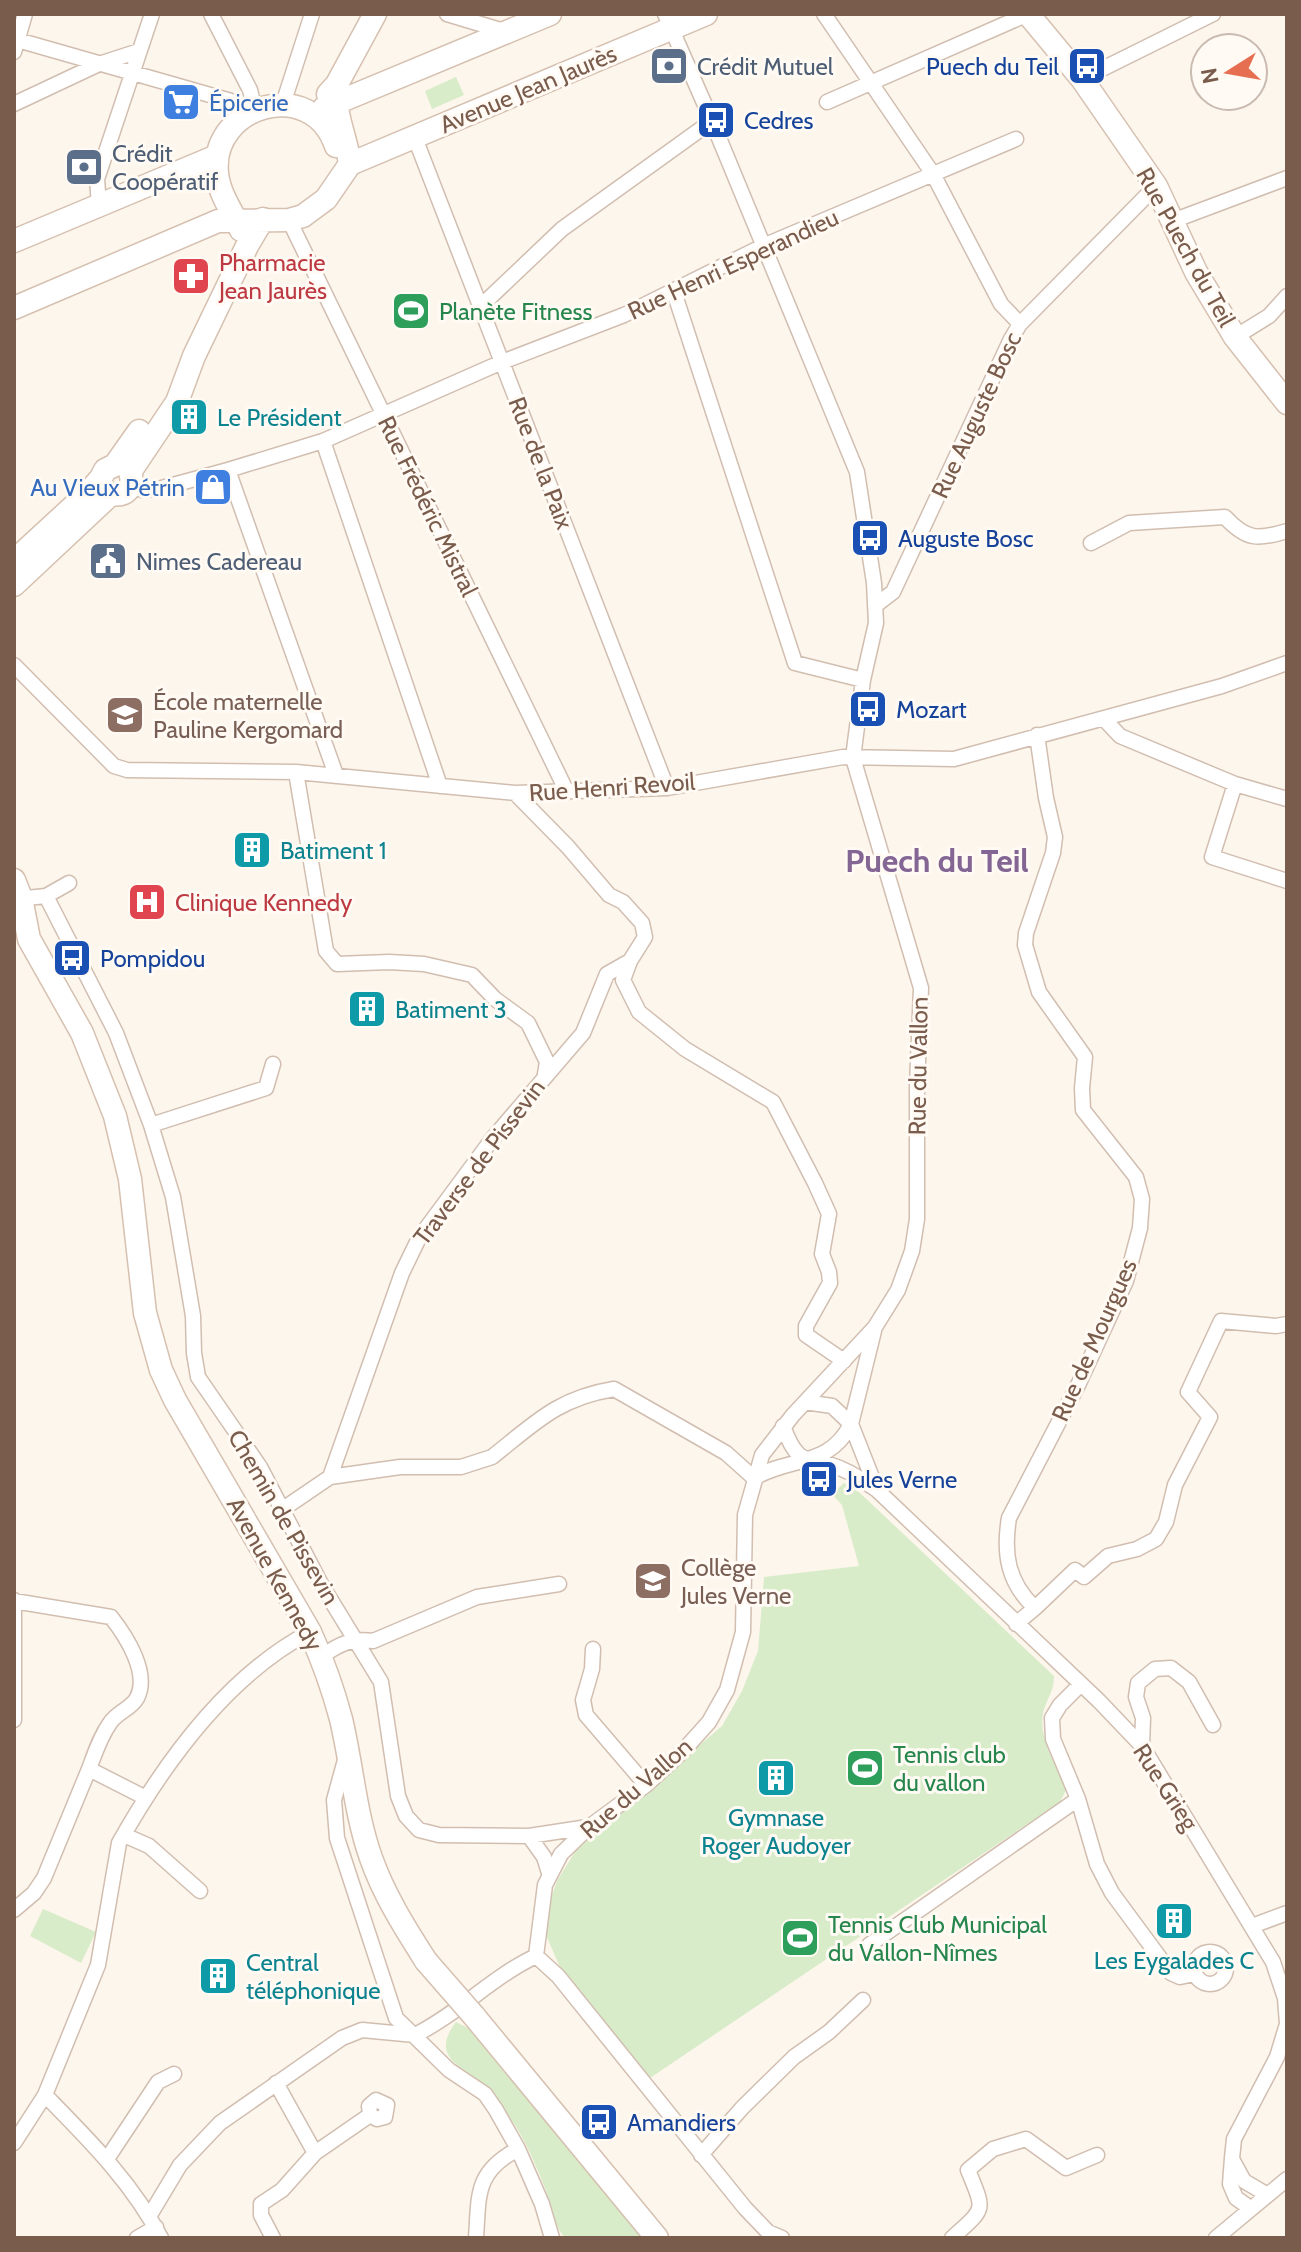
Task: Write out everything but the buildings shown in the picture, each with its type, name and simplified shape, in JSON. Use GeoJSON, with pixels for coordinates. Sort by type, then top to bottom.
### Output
{"type":"FeatureCollection","features":[{"type":"Feature","properties":{"kind":"main road"},"geometry":{"type":"LineString","coordinates":[[14,308],[218,221],[289,220],[315,209],[336,186],[350,164],[347,143],[336,114],[337,93],[375,14]]}},
{"type":"Feature","properties":{"kind":"main road"},"geometry":{"type":"LineString","coordinates":[[312,114],[337,93],[550,14]]}},
{"type":"Feature","properties":{"kind":"main road","name":"Avenue Jean Jaurès"},"geometry":{"type":"LineString","coordinates":[[350,164],[415,138],[668,21],[706,14]]}},
{"type":"Feature","properties":{"kind":"main road","name":"Rue Puech du Teil"},"geometry":{"type":"LineString","coordinates":[[1028,14],[1082,79],[1156,186],[1175,220],[1196,272],[1235,337],[1287,403]]}},
{"type":"Feature","properties":{"kind":"main road"},"geometry":{"type":"LineString","coordinates":[[247,246],[219,187],[217,156],[223,139],[242,120],[283,104],[312,114],[328,130],[335,143],[338,157],[336,186]]}},
{"type":"Feature","properties":{"kind":"main road"},"geometry":{"type":"LineString","coordinates":[[242,120],[226,171],[231,188],[242,204],[263,219]]}},
{"type":"Feature","properties":{"kind":"main road"},"geometry":{"type":"LineString","coordinates":[[14,241],[217,156]]}},
{"type":"Feature","properties":{"kind":"main road"},"geometry":{"type":"LineString","coordinates":[[14,585],[118,479],[194,356],[263,219]]}},
{"type":"Feature","properties":{"kind":"main road"},"geometry":{"type":"LineString","coordinates":[[14,561],[118,479]]}},
{"type":"Feature","properties":{"kind":"main road","name":"Avenue Kennedy"},"geometry":{"type":"LineString","coordinates":[[16,891],[29,939],[82,1033],[115,1116],[130,1179],[145,1313],[161,1370],[175,1400],[310,1632],[321,1657],[330,1681],[371,1859],[398,1917],[426,1961],[657,2238]]}},
{"type":"Feature","properties":{"kind":"street"},"geometry":{"type":"LineString","coordinates":[[25,14],[15,43],[231,101],[242,120]]}},
{"type":"Feature","properties":{"kind":"street"},"geometry":{"type":"LineString","coordinates":[[99,205],[97,179],[152,14]]}},
{"type":"Feature","properties":{"kind":"street"},"geometry":{"type":"LineString","coordinates":[[211,14],[250,90],[242,120]]}},
{"type":"Feature","properties":{"kind":"street"},"geometry":{"type":"LineString","coordinates":[[283,104],[312,14]]}},
{"type":"Feature","properties":{"kind":"street"},"geometry":{"type":"LineString","coordinates":[[447,14],[519,23]]}},
{"type":"Feature","properties":{"kind":"street","name":"Rue Auguste Bosc"},"geometry":{"type":"LineString","coordinates":[[824,14],[933,174],[1001,304],[1020,324],[893,592],[876,605]]}},
{"type":"Feature","properties":{"kind":"street"},"geometry":{"type":"LineString","coordinates":[[827,102],[1028,14]]}},
{"type":"Feature","properties":{"kind":"street"},"geometry":{"type":"LineString","coordinates":[[1082,79],[1213,14]]}},
{"type":"Feature","properties":{"kind":"street"},"geometry":{"type":"LineString","coordinates":[[668,21],[857,472],[876,623],[863,680],[853,758]]}},
{"type":"Feature","properties":{"kind":"street"},"geometry":{"type":"LineString","coordinates":[[14,104],[99,64],[139,51]]}},
{"type":"Feature","properties":{"kind":"street"},"geometry":{"type":"LineString","coordinates":[[480,307],[562,229],[712,121]]}},
{"type":"Feature","properties":{"kind":"street","name":"Rue de la Paix"},"geometry":{"type":"LineString","coordinates":[[415,138],[667,788]]}},
{"type":"Feature","properties":{"kind":"street","name":"Rue Henri Esperandieu"},"geometry":{"type":"LineString","coordinates":[[118,479],[143,490],[158,489],[323,441],[502,362],[624,315],[763,246],[1016,139]]}},
{"type":"Feature","properties":{"kind":"street"},"geometry":{"type":"LineString","coordinates":[[1175,220],[1287,178]]}},
{"type":"Feature","properties":{"kind":"street"},"geometry":{"type":"LineString","coordinates":[[1020,324],[1156,186]]}},
{"type":"Feature","properties":{"kind":"street","name":"Rue Frédéric Mistral"},"geometry":{"type":"LineString","coordinates":[[289,220],[567,792]]}},
{"type":"Feature","properties":{"kind":"street"},"geometry":{"type":"LineString","coordinates":[[674,292],[795,663],[863,680]]}},
{"type":"Feature","properties":{"kind":"street"},"geometry":{"type":"LineString","coordinates":[[1235,337],[1269,316],[1287,296]]}},
{"type":"Feature","properties":{"kind":"street"},"geometry":{"type":"LineString","coordinates":[[323,441],[440,786]]}},
{"type":"Feature","properties":{"kind":"street"},"geometry":{"type":"LineString","coordinates":[[228,470],[336,775]]}},
{"type":"Feature","properties":{"kind":"street"},"geometry":{"type":"LineString","coordinates":[[1091,543],[1129,523],[1225,517],[1239,532],[1256,537],[1287,531]]}},
{"type":"Feature","properties":{"kind":"street","name":"Rue Henri Revoil"},"geometry":{"type":"LineString","coordinates":[[14,665],[114,766],[127,770],[296,772],[515,793],[667,788],[843,757],[954,759],[1222,686],[1287,663]]}},
{"type":"Feature","properties":{"kind":"street"},"geometry":{"type":"LineString","coordinates":[[1104,719],[1120,736],[1235,784],[1287,799]]}},
{"type":"Feature","properties":{"kind":"street","name":"Rue de Mourgues"},"geometry":{"type":"LineString","coordinates":[[1035,1608],[1021,1595],[1007,1565],[1009,1518],[1079,1383],[1126,1281],[1142,1214],[1142,1199],[1136,1177],[1083,1110],[1085,1057],[1039,992],[1025,945],[1055,837],[1037,735]]}},
{"type":"Feature","properties":{"kind":"street","name":"Rue du Vallon"},"geometry":{"type":"LineString","coordinates":[[536,1956],[545,1885],[561,1854],[589,1827],[646,1785],[709,1722],[731,1678],[743,1632],[743,1536],[754,1478],[762,1455],[783,1426],[875,1327],[898,1290],[912,1251],[917,1219],[917,1086],[922,1006],[915,964],[853,758]]}},
{"type":"Feature","properties":{"kind":"street"},"geometry":{"type":"LineString","coordinates":[[296,772],[326,951],[337,964],[412,963],[472,975],[495,999],[528,1023],[547,1062],[545,1074]]}},
{"type":"Feature","properties":{"kind":"street"},"geometry":{"type":"LineString","coordinates":[[1235,784],[1212,857],[1287,881]]}},
{"type":"Feature","properties":{"kind":"street"},"geometry":{"type":"LineString","coordinates":[[515,793],[609,895],[623,902],[642,923],[645,937],[630,961],[623,980],[639,1012],[685,1049],[773,1102],[829,1214],[822,1254],[830,1283],[806,1326],[806,1335],[844,1361]]}},
{"type":"Feature","properties":{"kind":"street"},"geometry":{"type":"LineString","coordinates":[[16,891],[46,896],[69,883]]}},
{"type":"Feature","properties":{"kind":"street","name":"Chemin de Pissevin"},"geometry":{"type":"LineString","coordinates":[[46,896],[116,1033],[151,1125],[173,1197],[193,1316],[198,1377],[260,1467],[321,1584],[381,1682],[398,1796],[406,1816],[419,1830],[439,1835],[529,1836],[589,1827]]}},
{"type":"Feature","properties":{"kind":"street","name":"Traverse de Pissevin"},"geometry":{"type":"LineString","coordinates":[[330,1477],[410,1256],[466,1174],[545,1074],[583,1033],[607,974],[630,961]]}},
{"type":"Feature","properties":{"kind":"street"},"geometry":{"type":"LineString","coordinates":[[151,1125],[266,1088],[273,1064]]}},
{"type":"Feature","properties":{"kind":"street"},"geometry":{"type":"LineString","coordinates":[[1016,1624],[1075,1570],[1084,1577],[1108,1556],[1137,1549],[1156,1539],[1166,1522],[1175,1485],[1210,1417],[1188,1392],[1221,1321],[1276,1326],[1287,1324]]}},
{"type":"Feature","properties":{"kind":"street","name":"Rue du Vallon"},"geometry":{"type":"LineString","coordinates":[[754,1478],[770,1468],[822,1456],[836,1448],[851,1424],[875,1327]]}},
{"type":"Feature","properties":{"kind":"street"},"geometry":{"type":"LineString","coordinates":[[283,1509],[330,1477],[400,1467],[461,1467],[481,1462],[492,1457],[554,1407],[595,1392],[614,1389],[726,1453],[754,1478]]}},
{"type":"Feature","properties":{"kind":"street"},"geometry":{"type":"LineString","coordinates":[[805,1402],[832,1406],[851,1424]]}},
{"type":"Feature","properties":{"kind":"street","name":"Rue Grieg"},"geometry":{"type":"LineString","coordinates":[[851,1424],[877,1490]]}},
{"type":"Feature","properties":{"kind":"street"},"geometry":{"type":"LineString","coordinates":[[783,1426],[790,1446],[804,1460]]}},
{"type":"Feature","properties":{"kind":"street"},"geometry":{"type":"LineString","coordinates":[[726,1453],[762,1455]]}},
{"type":"Feature","properties":{"kind":"street","name":"Rue Grieg"},"geometry":{"type":"LineString","coordinates":[[804,1460],[842,1468],[877,1490],[1142,1746],[1280,1975],[1287,2024],[1277,2057],[1234,2139],[1230,2226]]}},
{"type":"Feature","properties":{"kind":"street"},"geometry":{"type":"LineString","coordinates":[[321,1657],[337,1645],[356,1639],[373,1641],[477,1597],[559,1584]]}},
{"type":"Feature","properties":{"kind":"street"},"geometry":{"type":"LineString","coordinates":[[14,1720],[14,1601],[111,1617],[124,1634],[137,1664],[140,1683],[138,1696],[111,1721],[44,1878],[34,1893],[14,1910]]}},
{"type":"Feature","properties":{"kind":"street"},"geometry":{"type":"LineString","coordinates":[[14,2143],[45,2095],[98,1965],[119,1843],[146,1798],[211,1710],[248,1672],[310,1632]]}},
{"type":"Feature","properties":{"kind":"street"},"geometry":{"type":"LineString","coordinates":[[593,1649],[592,1669],[583,1700],[586,1715],[646,1785]]}},
{"type":"Feature","properties":{"kind":"street"},"geometry":{"type":"LineString","coordinates":[[1142,1746],[1143,1718],[1136,1697],[1138,1683],[1155,1669],[1171,1668],[1189,1682],[1213,1725]]}},
{"type":"Feature","properties":{"kind":"street"},"geometry":{"type":"LineString","coordinates":[[1080,1685],[1052,1718],[1053,1739],[1078,1799],[1097,1864],[1112,1893],[1171,1973],[1180,1977],[1194,1974]]}},
{"type":"Feature","properties":{"kind":"street"},"geometry":{"type":"LineString","coordinates":[[347,1752],[334,1800],[337,1838],[396,2018],[449,2070],[485,2094],[518,2149],[542,2204],[552,2238]]}},
{"type":"Feature","properties":{"kind":"street"},"geometry":{"type":"LineString","coordinates":[[89,1769],[146,1798]]}},
{"type":"Feature","properties":{"kind":"street"},"geometry":{"type":"LineString","coordinates":[[869,1945],[1078,1799]]}},
{"type":"Feature","properties":{"kind":"street"},"geometry":{"type":"LineString","coordinates":[[124,1835],[149,1846],[200,1891]]}},
{"type":"Feature","properties":{"kind":"street"},"geometry":{"type":"LineString","coordinates":[[529,1836],[544,1857],[549,1873]]}},
{"type":"Feature","properties":{"kind":"street"},"geometry":{"type":"LineString","coordinates":[[1252,1926],[1287,1913]]}},
{"type":"Feature","properties":{"kind":"street"},"geometry":{"type":"LineString","coordinates":[[137,2238],[156,2227],[180,2165],[220,2123],[276,2083],[342,2038],[362,2030],[415,2035],[435,2024],[509,1969],[536,1956],[558,1976],[760,2224],[768,2232],[782,2238]]}},
{"type":"Feature","properties":{"kind":"street"},"geometry":{"type":"LineString","coordinates":[[701,2155],[742,2108],[794,2057],[829,2032],[863,2000]]}},
{"type":"Feature","properties":{"kind":"street"},"geometry":{"type":"LineString","coordinates":[[107,2159],[158,2082],[174,2074]]}},
{"type":"Feature","properties":{"kind":"street"},"geometry":{"type":"LineString","coordinates":[[276,2083],[315,2153]]}},
{"type":"Feature","properties":{"kind":"street"},"geometry":{"type":"LineString","coordinates":[[45,2095],[107,2159],[156,2227]]}},
{"type":"Feature","properties":{"kind":"street"},"geometry":{"type":"LineString","coordinates":[[273,2238],[261,2215],[261,2204],[282,2190],[315,2153],[370,2115]]}},
{"type":"Feature","properties":{"kind":"street"},"geometry":{"type":"LineString","coordinates":[[952,2238],[980,2209],[981,2202],[968,2170],[993,2149],[1026,2139],[1066,2168],[1097,2155]]}},
{"type":"Feature","properties":{"kind":"street"},"geometry":{"type":"LineString","coordinates":[[476,2238],[479,2195],[487,2171],[498,2160],[518,2149]]}},
{"type":"Feature","properties":{"kind":"street"},"geometry":{"type":"LineString","coordinates":[[1232,2158],[1244,2181],[1266,2194]]}},
{"type":"Feature","properties":{"kind":"street"},"geometry":{"type":"LineString","coordinates":[[1216,2238],[1287,2179]]}},
{"type":"Feature","properties":{"kind":"street"},"geometry":{"type":"LineString","coordinates":[[1230,2184],[1236,2198],[1250,2208]]}},
{"type":"Feature","properties":{"kind":"green space"},"geometry":{"type":"Polygon","coordinates":[[[456,77],[464,95],[432,109],[425,91],[456,77]]]}},
{"type":"Feature","properties":{"kind":"green space","name":"Tennis club du vallon"},"geometry":{"type":"Polygon","coordinates":[[[844,1483],[860,1493],[1054,1676],[1043,1714],[1043,1733],[1067,1788],[1060,1802],[647,2080],[559,1965],[546,1935],[547,1909],[557,1881],[576,1850],[722,1726],[742,1691],[758,1651],[764,1577],[859,1566],[842,1505],[832,1494],[844,1483]]]}},
{"type":"Feature","properties":{"kind":"green space"},"geometry":{"type":"Polygon","coordinates":[[[43,1909],[96,1932],[81,1963],[30,1936],[43,1909]]]}},
{"type":"Feature","properties":{"kind":"green space"},"geometry":{"type":"Polygon","coordinates":[[[456,2022],[468,2028],[644,2238],[566,2238],[562,2235],[539,2173],[517,2129],[489,2091],[447,2053],[446,2044],[456,2022]]]}},
{"type":"Feature","properties":{"kind":"place","name":"Crédit Mutuel"},"geometry":{"type":"Point","coordinates":[669,66]}},
{"type":"Feature","properties":{"kind":"place","name":"Puech du Teil"},"geometry":{"type":"Point","coordinates":[1087,66]}},
{"type":"Feature","properties":{"kind":"place","name":"Épicerie"},"geometry":{"type":"Point","coordinates":[181,102]}},
{"type":"Feature","properties":{"kind":"place","name":"Cedres"},"geometry":{"type":"Point","coordinates":[716,120]}},
{"type":"Feature","properties":{"kind":"place","name":"Crédit Coopératif"},"geometry":{"type":"Point","coordinates":[84,167]}},
{"type":"Feature","properties":{"kind":"place","name":"Pharmacie Jean Jaurès"},"geometry":{"type":"Point","coordinates":[191,276]}},
{"type":"Feature","properties":{"kind":"place","name":"Planète Fitness"},"geometry":{"type":"Point","coordinates":[411,311]}},
{"type":"Feature","properties":{"kind":"place","name":"Le Président"},"geometry":{"type":"Point","coordinates":[189,417]}},
{"type":"Feature","properties":{"kind":"place","name":"Au Vieux Pétrin"},"geometry":{"type":"Point","coordinates":[213,487]}},
{"type":"Feature","properties":{"kind":"place","name":"Auguste Bosc"},"geometry":{"type":"Point","coordinates":[870,538]}},
{"type":"Feature","properties":{"kind":"place","name":"Nimes Cadereau"},"geometry":{"type":"Point","coordinates":[108,561]}},
{"type":"Feature","properties":{"kind":"place","name":"Mozart"},"geometry":{"type":"Point","coordinates":[868,709]}},
{"type":"Feature","properties":{"kind":"place","name":"École maternelle Pauline Kergomard"},"geometry":{"type":"Point","coordinates":[125,715]}},
{"type":"Feature","properties":{"kind":"place","name":"Batiment 1"},"geometry":{"type":"Point","coordinates":[252,850]}},
{"type":"Feature","properties":{"kind":"place","name":"Clinique Kennedy"},"geometry":{"type":"Point","coordinates":[147,902]}},
{"type":"Feature","properties":{"kind":"place","name":"Pompidou"},"geometry":{"type":"Point","coordinates":[72,958]}},
{"type":"Feature","properties":{"kind":"place","name":"Batiment 3"},"geometry":{"type":"Point","coordinates":[367,1009]}},
{"type":"Feature","properties":{"kind":"place","name":"Jules Verne"},"geometry":{"type":"Point","coordinates":[819,1479]}},
{"type":"Feature","properties":{"kind":"place","name":"Collège Jules Verne"},"geometry":{"type":"Point","coordinates":[653,1581]}},
{"type":"Feature","properties":{"kind":"place","name":"Tennis club du vallon"},"geometry":{"type":"Point","coordinates":[865,1768]}},
{"type":"Feature","properties":{"kind":"place","name":"Gymnase Roger Audoyer"},"geometry":{"type":"Point","coordinates":[776,1778]}},
{"type":"Feature","properties":{"kind":"place","name":"Les Eygalades C"},"geometry":{"type":"Point","coordinates":[1174,1921]}},
{"type":"Feature","properties":{"kind":"place","name":"Tennis Club Municipal du Vallon-Nîmes"},"geometry":{"type":"Point","coordinates":[800,1938]}},
{"type":"Feature","properties":{"kind":"place","name":"Central téléphonique"},"geometry":{"type":"Point","coordinates":[218,1976]}},
{"type":"Feature","properties":{"kind":"place","name":"Amandiers"},"geometry":{"type":"Point","coordinates":[599,2122]}},
{"type":"Feature","properties":{"kind":"district","name":"Puech du Teil"},"geometry":{"type":"Point","coordinates":[937,860]}}]}
